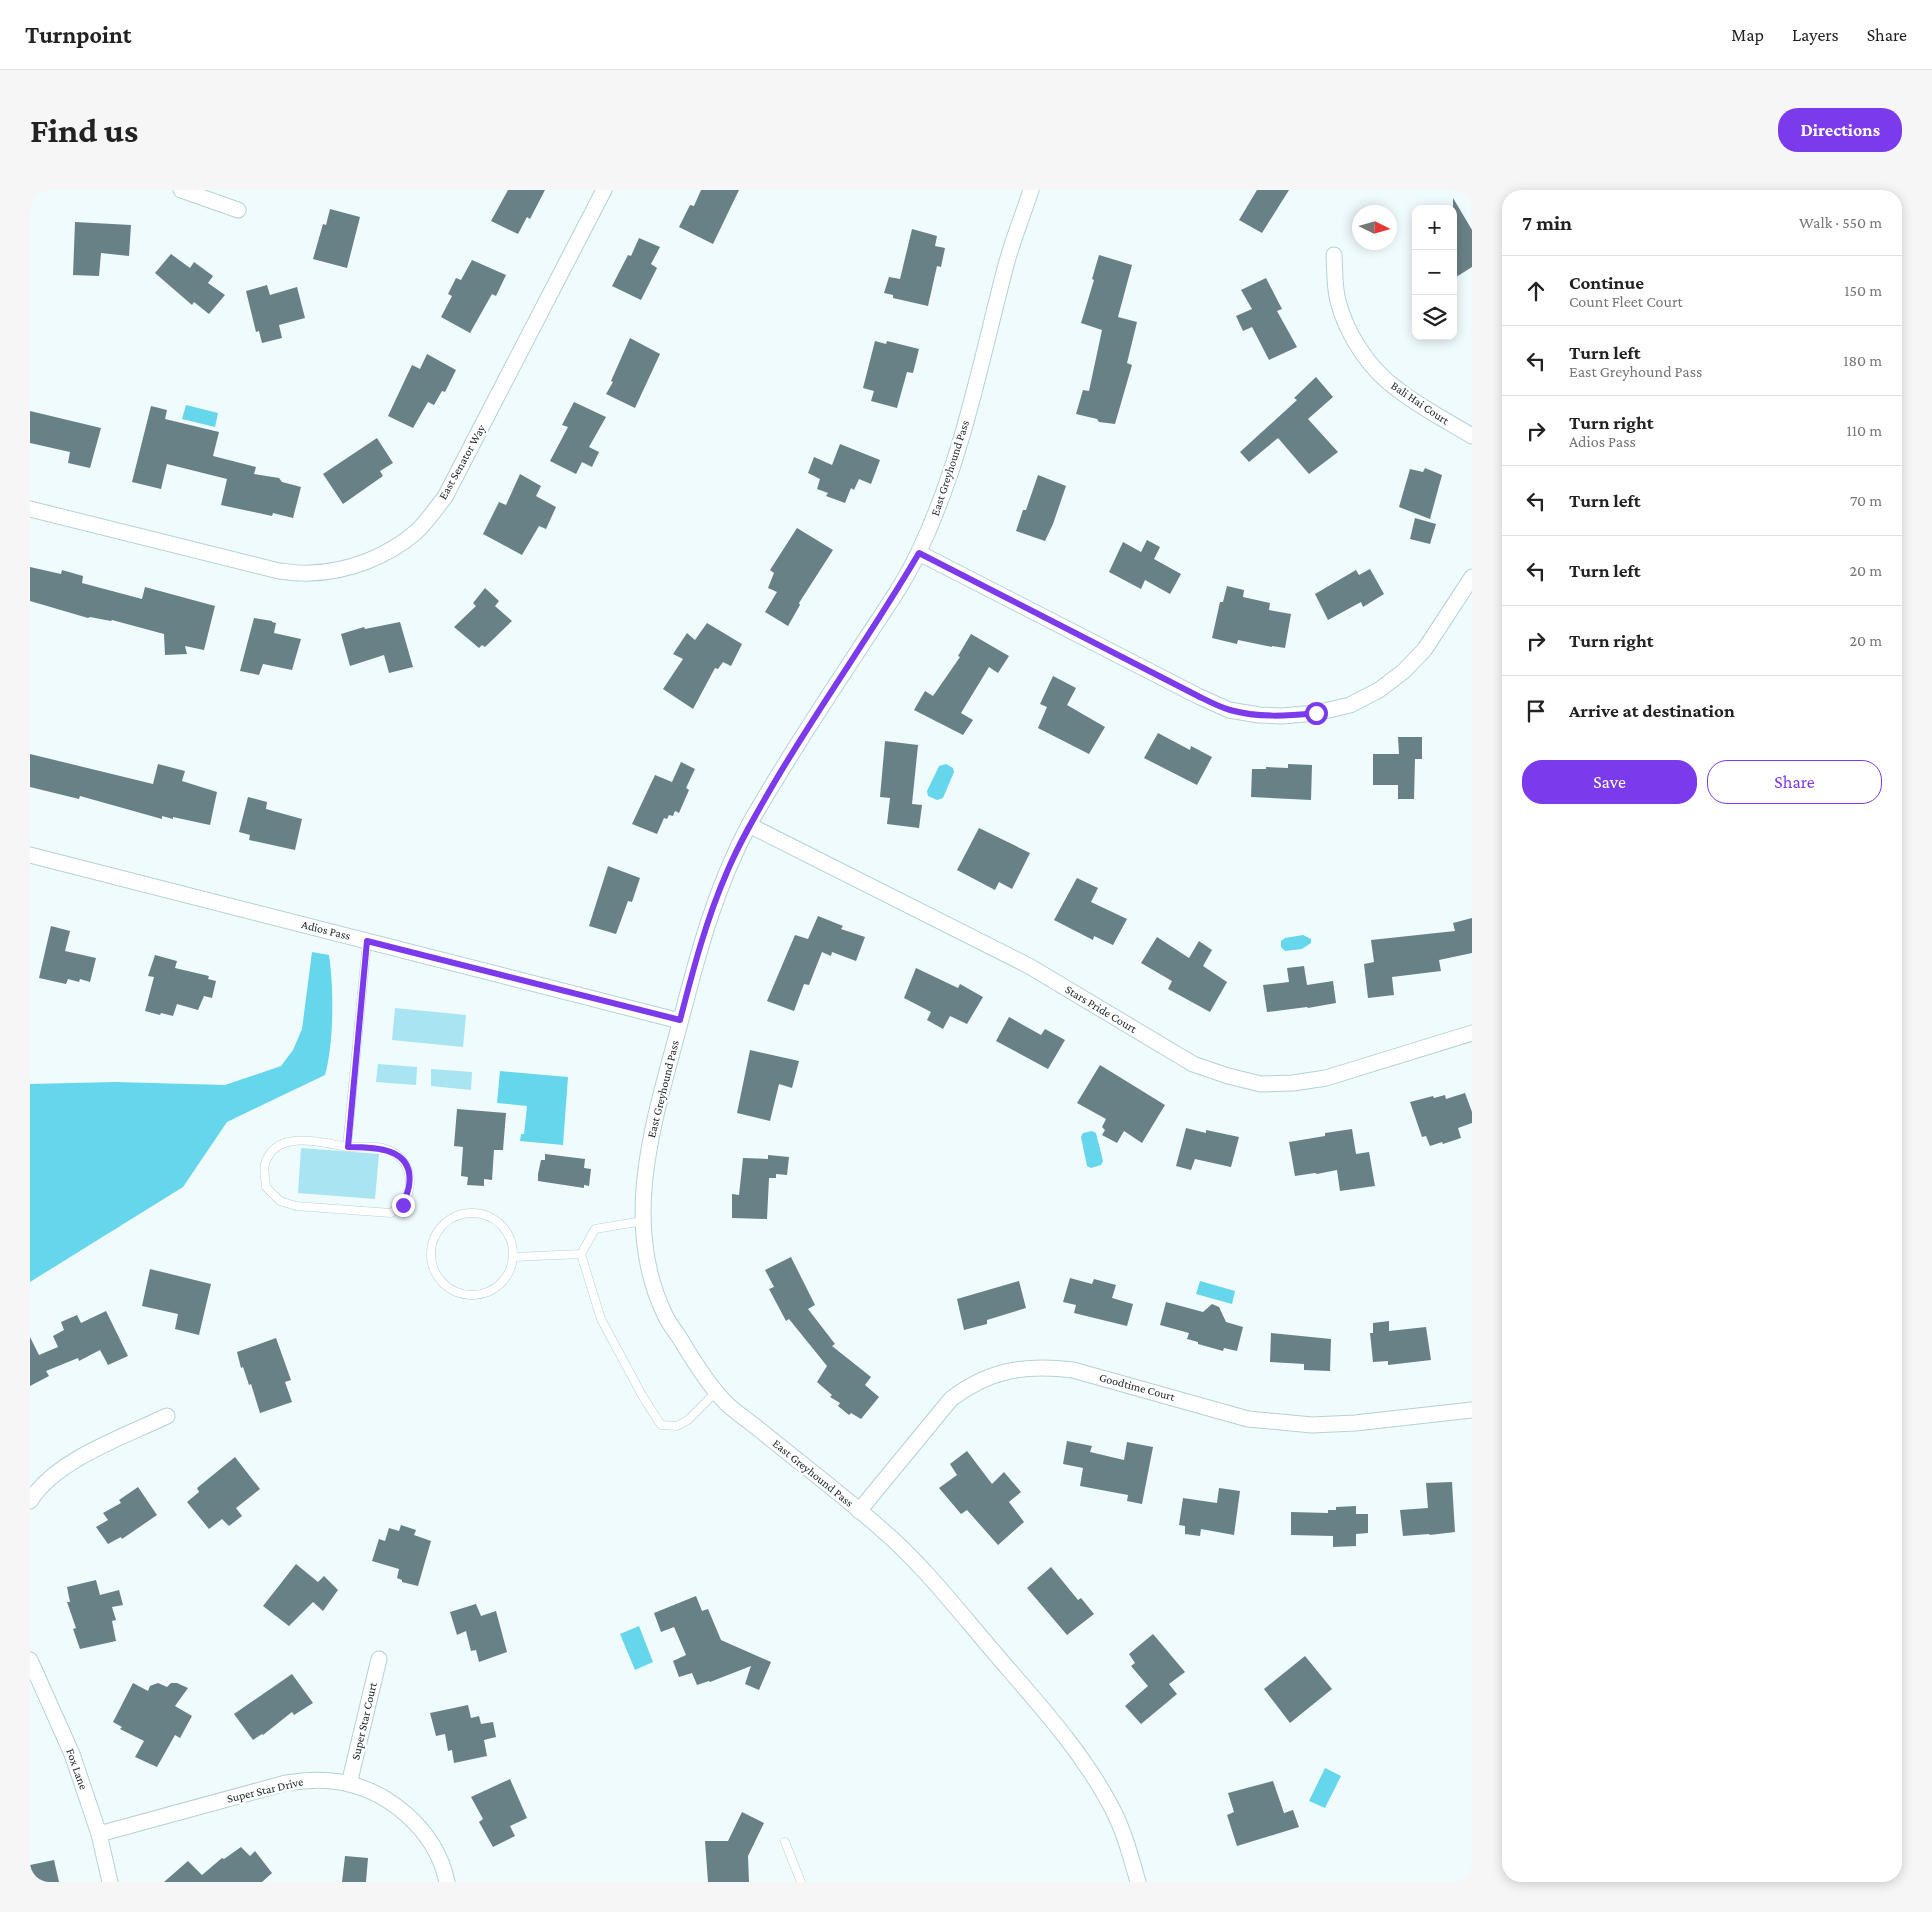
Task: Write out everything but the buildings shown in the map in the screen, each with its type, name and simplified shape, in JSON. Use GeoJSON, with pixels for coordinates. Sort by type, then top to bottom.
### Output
{"type":"FeatureCollection","features":[{"type":"Feature","properties":{"kind":"street"},"geometry":{"type":"LineString","coordinates":[[182,190],[238,210]]}},
{"type":"Feature","properties":{"kind":"street","name":"East Senator Way"},"geometry":{"type":"LineString","coordinates":[[30,509],[279,571],[309,573],[341,570],[371,560],[393,549],[417,531],[446,497],[604,190]]}},
{"type":"Feature","properties":{"kind":"street","name":"East Greyhound Pass"},"geometry":{"type":"LineString","coordinates":[[1031,190],[1008,258],[960,445],[942,501],[919,553],[895,594],[802,736],[749,825],[727,871],[710,915],[695,962],[650,1139],[642,1205],[644,1244],[650,1274],[666,1316],[693,1361],[726,1402],[882,1529],[917,1564],[1058,1728],[1091,1773],[1113,1810],[1128,1846],[1138,1882]]}},
{"type":"Feature","properties":{"kind":"street","name":"Bali Hai Court"},"geometry":{"type":"LineString","coordinates":[[1334,255],[1337,300],[1360,349],[1377,371],[1396,389],[1472,436]]}},
{"type":"Feature","properties":{"kind":"street"},"geometry":{"type":"LineString","coordinates":[[919,553],[1198,696],[1229,710],[1259,715],[1290,715],[1334,710],[1350,705],[1379,690],[1404,671],[1425,649],[1472,577]]}},
{"type":"Feature","properties":{"kind":"street","name":"Stars Pride Court"},"geometry":{"type":"LineString","coordinates":[[749,825],[1028,966],[1194,1064],[1228,1076],[1261,1084],[1293,1083],[1326,1078],[1472,1033]]}},
{"type":"Feature","properties":{"kind":"street","name":"Adios Pass"},"geometry":{"type":"LineString","coordinates":[[30,855],[680,1020]]}},
{"type":"Feature","properties":{"kind":"street","name":"Goodtime Court"},"geometry":{"type":"LineString","coordinates":[[859,1511],[950,1399],[966,1387],[993,1375],[1022,1368],[1046,1367],[1073,1370],[1257,1420],[1320,1424],[1355,1423],[1472,1410]]}},
{"type":"Feature","properties":{"kind":"street"},"geometry":{"type":"LineString","coordinates":[[30,1501],[47,1481],[66,1466],[167,1416]]}},
{"type":"Feature","properties":{"kind":"street","name":"Super Star Court"},"geometry":{"type":"LineString","coordinates":[[349,1784],[379,1659]]}},
{"type":"Feature","properties":{"kind":"street","name":"Fox Lane"},"geometry":{"type":"LineString","coordinates":[[30,1660],[72,1754],[99,1834],[110,1882]]}},
{"type":"Feature","properties":{"kind":"street","name":"Super Star Drive"},"geometry":{"type":"LineString","coordinates":[[99,1834],[286,1783],[309,1780],[333,1780],[349,1784],[388,1800],[418,1825],[438,1857],[447,1882]]}},
{"type":"Feature","properties":{"kind":"lane"},"geometry":{"type":"LineString","coordinates":[[348,1147],[367,941]]}},
{"type":"Feature","properties":{"kind":"lane"},"geometry":{"type":"LineString","coordinates":[[301,1140],[348,1147],[383,1148],[399,1156],[408,1167],[409,1186],[403,1205],[390,1213],[296,1206],[280,1201],[266,1187],[265,1166],[270,1152],[280,1144],[301,1140]]}},
{"type":"Feature","properties":{"kind":"lane"},"geometry":{"type":"LineString","coordinates":[[471,1213],[484,1215],[496,1221],[506,1231],[512,1244],[513,1257],[510,1270],[502,1282],[492,1290],[479,1295],[466,1295],[442,1283],[434,1271],[431,1258],[432,1245],[437,1232],[446,1222],[458,1215],[471,1213]]}},
{"type":"Feature","properties":{"kind":"lane"},"geometry":{"type":"LineString","coordinates":[[643,1221],[595,1229],[581,1254],[601,1319],[643,1397],[662,1425],[677,1426],[688,1420],[717,1391]]}},
{"type":"Feature","properties":{"kind":"lane"},"geometry":{"type":"LineString","coordinates":[[513,1257],[581,1254]]}},
{"type":"Feature","properties":{"kind":"lane"},"geometry":{"type":"LineString","coordinates":[[785,1842],[801,1882]]}},
{"type":"Feature","properties":{"kind":"shaded area"},"geometry":{"type":"Polygon","coordinates":[[[186,405],[218,413],[215,427],[182,419],[186,405]]]}},
{"type":"Feature","properties":{"kind":"shaded area"},"geometry":{"type":"Polygon","coordinates":[[[946,764],[953,768],[954,772],[943,798],[937,800],[928,796],[927,791],[939,766],[946,764]]]}},
{"type":"Feature","properties":{"kind":"shaded area"},"geometry":{"type":"Polygon","coordinates":[[[1303,935],[1311,939],[1311,943],[1302,949],[1285,951],[1281,947],[1281,941],[1285,938],[1303,935]]]}},
{"type":"Feature","properties":{"kind":"shaded area"},"geometry":{"type":"Polygon","coordinates":[[[312,952],[329,955],[331,968],[332,1032],[325,1075],[227,1122],[183,1187],[30,1282],[30,1084],[115,1082],[225,1085],[281,1066],[293,1050],[302,1029],[312,952]]]}},
{"type":"Feature","properties":{"kind":"shaded area"},"geometry":{"type":"Polygon","coordinates":[[[395,1008],[466,1015],[463,1047],[392,1040],[395,1008]]]}},
{"type":"Feature","properties":{"kind":"shaded area"},"geometry":{"type":"Polygon","coordinates":[[[378,1064],[417,1067],[416,1085],[376,1082],[378,1064]]]}},
{"type":"Feature","properties":{"kind":"shaded area"},"geometry":{"type":"Polygon","coordinates":[[[431,1069],[472,1072],[471,1090],[431,1086],[431,1069]]]}},
{"type":"Feature","properties":{"kind":"shaded area"},"geometry":{"type":"Polygon","coordinates":[[[500,1071],[568,1077],[563,1145],[520,1141],[521,1134],[524,1134],[527,1106],[497,1103],[500,1071]]]}},
{"type":"Feature","properties":{"kind":"shaded area"},"geometry":{"type":"Polygon","coordinates":[[[1092,1131],[1096,1133],[1103,1161],[1101,1165],[1091,1168],[1087,1166],[1081,1137],[1083,1133],[1092,1131]]]}},
{"type":"Feature","properties":{"kind":"shaded area"},"geometry":{"type":"Polygon","coordinates":[[[301,1148],[379,1154],[375,1199],[298,1193],[301,1148]]]}},
{"type":"Feature","properties":{"kind":"shaded area"},"geometry":{"type":"Polygon","coordinates":[[[1200,1281],[1235,1291],[1232,1304],[1196,1294],[1200,1281]]]}},
{"type":"Feature","properties":{"kind":"shaded area"},"geometry":{"type":"Polygon","coordinates":[[[639,1626],[653,1662],[635,1670],[620,1634],[639,1626]]]}},
{"type":"Feature","properties":{"kind":"shaded area"},"geometry":{"type":"Polygon","coordinates":[[[1325,1768],[1341,1776],[1325,1808],[1309,1801],[1325,1768]]]}},
{"type":"Feature","properties":{"kind":"route"},"geometry":{"type":"LineString","coordinates":[[403,1205],[409,1186],[408,1167],[399,1156],[383,1148],[348,1147],[367,941],[680,1020],[695,962],[710,915],[727,871],[749,825],[802,736],[895,594],[919,553],[1198,696],[1229,710],[1259,715],[1282,716],[1316,713]]}}]}
